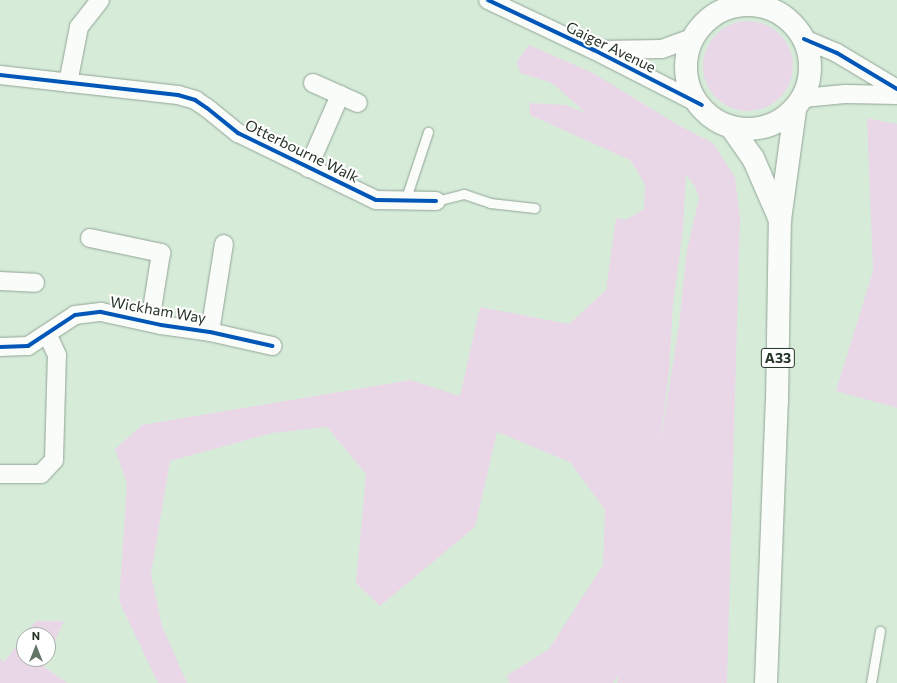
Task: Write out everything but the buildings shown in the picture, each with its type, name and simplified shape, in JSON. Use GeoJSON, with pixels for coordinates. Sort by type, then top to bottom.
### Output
{"type":"FeatureCollection","features":[{"type":"Feature","properties":{"kind":"highway"},"geometry":{"type":"LineString","coordinates":[[794,0],[798,32],[810,70],[799,104],[780,120],[763,127],[731,128],[718,120],[702,105],[688,85],[685,74],[686,54],[692,38],[708,20],[724,6],[760,6],[782,14],[798,32]]}},
{"type":"Feature","properties":{"kind":"highway","name":"A33"},"geometry":{"type":"LineString","coordinates":[[766,683],[777,402],[780,220],[799,104]]}},
{"type":"Feature","properties":{"kind":"highway","name":"A33"},"geometry":{"type":"LineString","coordinates":[[731,128],[753,158],[780,220]]}},
{"type":"Feature","properties":{"kind":"street"},"geometry":{"type":"LineString","coordinates":[[68,83],[79,27],[100,0]]}},
{"type":"Feature","properties":{"kind":"street","name":"Gaiger Avenue"},"geometry":{"type":"LineString","coordinates":[[488,0],[594,50],[702,105]]}},
{"type":"Feature","properties":{"kind":"street"},"geometry":{"type":"LineString","coordinates":[[798,32],[837,53],[897,89]]}},
{"type":"Feature","properties":{"kind":"street","name":"Gaiger Avenue"},"geometry":{"type":"LineString","coordinates":[[594,50],[662,49],[692,38]]}},
{"type":"Feature","properties":{"kind":"street","name":"Otterbourne Walk"},"geometry":{"type":"LineString","coordinates":[[0,75],[128,88],[178,95],[195,100],[238,133],[376,200],[436,201]]}},
{"type":"Feature","properties":{"kind":"street"},"geometry":{"type":"LineString","coordinates":[[313,83],[358,103]]}},
{"type":"Feature","properties":{"kind":"street"},"geometry":{"type":"LineString","coordinates":[[799,104],[845,94],[897,95]]}},
{"type":"Feature","properties":{"kind":"street"},"geometry":{"type":"LineString","coordinates":[[308,168],[340,95]]}},
{"type":"Feature","properties":{"kind":"street"},"geometry":{"type":"LineString","coordinates":[[90,238],[161,253],[150,322]]}},
{"type":"Feature","properties":{"kind":"street","name":"Wickham Way"},"geometry":{"type":"LineString","coordinates":[[210,332],[224,244]]}},
{"type":"Feature","properties":{"kind":"street"},"geometry":{"type":"LineString","coordinates":[[0,281],[35,283]]}},
{"type":"Feature","properties":{"kind":"street","name":"Wickham Way"},"geometry":{"type":"LineString","coordinates":[[0,347],[28,346],[75,315],[101,312],[210,332],[272,346]]}},
{"type":"Feature","properties":{"kind":"street"},"geometry":{"type":"LineString","coordinates":[[0,474],[40,474],[54,460],[57,355],[47,334]]}},
{"type":"Feature","properties":{"kind":"lane"},"geometry":{"type":"LineString","coordinates":[[405,201],[428,132]]}},
{"type":"Feature","properties":{"kind":"lane"},"geometry":{"type":"LineString","coordinates":[[436,201],[464,194],[490,202],[535,208]]}},
{"type":"Feature","properties":{"kind":"lane"},"geometry":{"type":"LineString","coordinates":[[871,683],[880,631]]}},
{"type":"Feature","properties":{"kind":"shaded area"},"geometry":{"type":"Polygon","coordinates":[[[748,21],[765,25],[780,34],[789,49],[793,66],[789,83],[780,98],[765,107],[748,111],[731,107],[716,98],[707,83],[703,66],[707,49],[716,34],[731,25],[748,21]]]}},
{"type":"Feature","properties":{"kind":"shaded area"},"geometry":{"type":"Polygon","coordinates":[[[529,45],[593,73],[678,125],[713,143],[735,177],[740,218],[727,683],[617,683],[618,675],[613,683],[509,683],[507,675],[549,649],[603,565],[605,510],[570,462],[497,432],[475,527],[380,606],[356,583],[366,474],[327,427],[273,433],[170,461],[151,574],[162,626],[187,683],[158,683],[119,601],[127,484],[115,449],[142,425],[410,380],[460,396],[480,307],[569,324],[606,290],[616,218],[626,220],[644,209],[645,184],[630,160],[530,115],[529,103],[566,105],[586,113],[552,83],[520,73],[517,61],[529,45]],[[686,175],[683,228],[673,304],[669,372],[659,451],[679,325],[687,250],[699,198],[695,186],[686,175]]]}},
{"type":"Feature","properties":{"kind":"shaded area"},"geometry":{"type":"Polygon","coordinates":[[[867,118],[897,124],[897,408],[836,391],[873,271],[867,118]]]}},
{"type":"Feature","properties":{"kind":"shaded area"},"geometry":{"type":"Polygon","coordinates":[[[36,621],[64,621],[56,638],[56,627],[31,627],[36,621]]]}},
{"type":"Feature","properties":{"kind":"shaded area"},"geometry":{"type":"Polygon","coordinates":[[[16,646],[16,667],[44,667],[68,683],[0,683],[0,659],[4,662],[16,646]]]}},
{"type":"Feature","properties":{"kind":"cycle path"},"geometry":{"type":"LineString","coordinates":[[488,0],[594,50],[702,105]]}},
{"type":"Feature","properties":{"kind":"cycle path"},"geometry":{"type":"LineString","coordinates":[[804,39],[837,53],[897,89]]}},
{"type":"Feature","properties":{"kind":"cycle path"},"geometry":{"type":"LineString","coordinates":[[0,75],[178,95],[195,100],[238,133],[376,200],[436,201]]}},
{"type":"Feature","properties":{"kind":"cycle path"},"geometry":{"type":"LineString","coordinates":[[0,347],[28,346],[75,315],[101,312],[161,325],[210,332],[272,346]]}}]}
